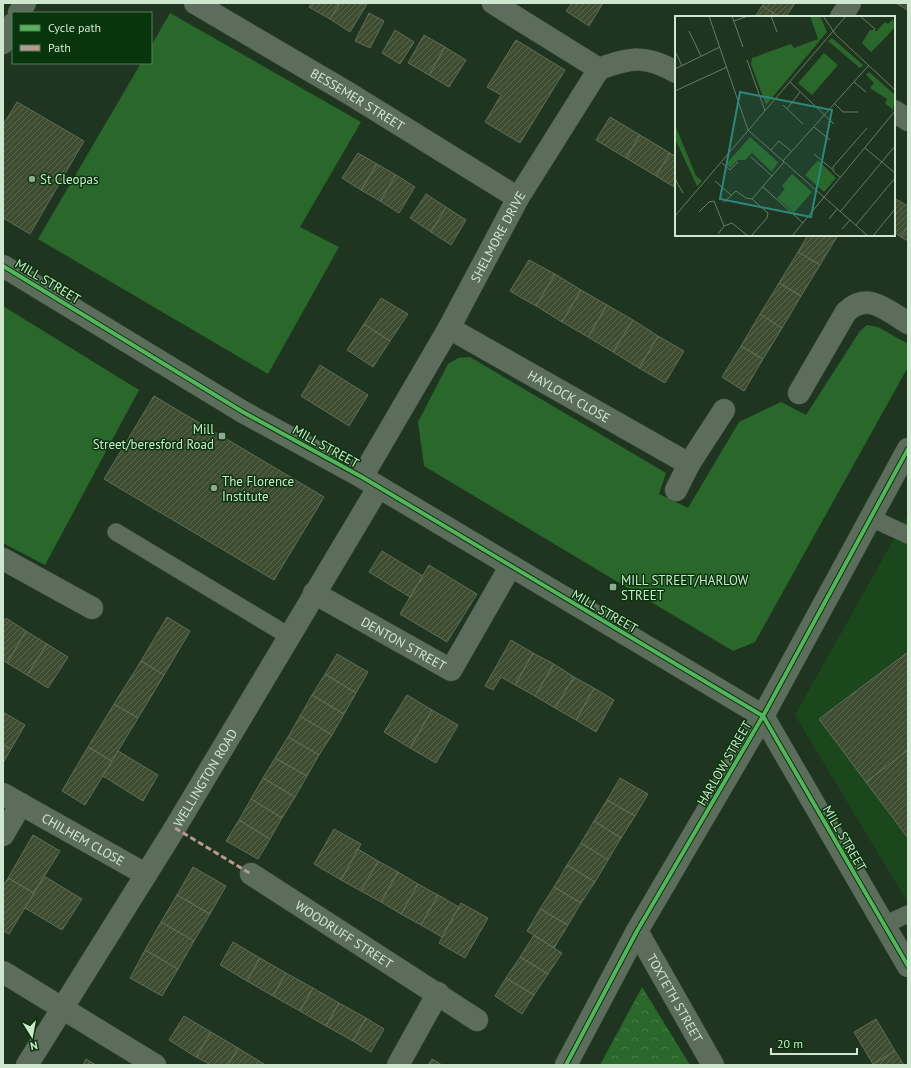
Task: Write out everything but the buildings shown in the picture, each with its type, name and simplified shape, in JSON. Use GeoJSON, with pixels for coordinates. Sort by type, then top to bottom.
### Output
{"type":"FeatureCollection","features":[{"type":"Feature","properties":{"kind":"street"},"geometry":{"type":"LineString","coordinates":[[20,12],[25,3]]}},
{"type":"Feature","properties":{"kind":"street","name":"BESSEMER STREET"},"geometry":{"type":"LineString","coordinates":[[194,3],[350,94],[518,198]]}},
{"type":"Feature","properties":{"kind":"street"},"geometry":{"type":"LineString","coordinates":[[493,3],[599,69],[626,60],[644,59],[658,62],[675,71]]}},
{"type":"Feature","properties":{"kind":"street"},"geometry":{"type":"LineString","coordinates":[[842,16],[850,3]]}},
{"type":"Feature","properties":{"kind":"street"},"geometry":{"type":"LineString","coordinates":[[3,43],[12,26]]}},
{"type":"Feature","properties":{"kind":"street","name":"SHELMORE DRIVE"},"geometry":{"type":"LineString","coordinates":[[370,482],[518,198],[599,69]]}},
{"type":"Feature","properties":{"kind":"street"},"geometry":{"type":"LineString","coordinates":[[895,112],[908,120]]}},
{"type":"Feature","properties":{"kind":"street","name":"MILL STREET"},"geometry":{"type":"LineString","coordinates":[[3,266],[243,412],[370,482],[510,567],[764,716],[908,966]]}},
{"type":"Feature","properties":{"kind":"street"},"geometry":{"type":"LineString","coordinates":[[799,394],[846,312],[853,305],[863,302],[872,302],[908,323]]}},
{"type":"Feature","properties":{"kind":"street","name":"HAYLOCK CLOSE"},"geometry":{"type":"LineString","coordinates":[[449,328],[689,464]]}},
{"type":"Feature","properties":{"kind":"street"},"geometry":{"type":"LineString","coordinates":[[676,490],[689,464],[724,410]]}},
{"type":"Feature","properties":{"kind":"street","name":"HARLOW STREET"},"geometry":{"type":"LineString","coordinates":[[566,1065],[638,931],[764,716],[908,449]]}},
{"type":"Feature","properties":{"kind":"street","name":"WELLINGTON ROAD"},"geometry":{"type":"LineString","coordinates":[[27,1065],[145,874],[176,828],[289,636],[314,593],[370,482]]}},
{"type":"Feature","properties":{"kind":"street"},"geometry":{"type":"LineString","coordinates":[[3,558],[92,608]]}},
{"type":"Feature","properties":{"kind":"street","name":"DENTON STREET"},"geometry":{"type":"LineString","coordinates":[[314,593],[451,670],[510,567]]}},
{"type":"Feature","properties":{"kind":"street","name":"CHILHEM CLOSE"},"geometry":{"type":"LineString","coordinates":[[3,835],[12,799],[145,874]]}},
{"type":"Feature","properties":{"kind":"street","name":"WOODRUFF STREET"},"geometry":{"type":"LineString","coordinates":[[251,874],[438,993],[477,1020]]}},
{"type":"Feature","properties":{"kind":"street","name":"TOXTETH STREET"},"geometry":{"type":"LineString","coordinates":[[638,931],[713,1065]]}},
{"type":"Feature","properties":{"kind":"street"},"geometry":{"type":"LineString","coordinates":[[3,972],[155,1065]]}},
{"type":"Feature","properties":{"kind":"street"},"geometry":{"type":"LineString","coordinates":[[398,1065],[438,993]]}},
{"type":"Feature","properties":{"kind":"lane"},"geometry":{"type":"LineString","coordinates":[[871,518],[908,535]]}},
{"type":"Feature","properties":{"kind":"lane"},"geometry":{"type":"LineString","coordinates":[[116,532],[289,636]]}},
{"type":"Feature","properties":{"kind":"lane"},"geometry":{"type":"LineString","coordinates":[[884,925],[908,914]]}},
{"type":"Feature","properties":{"kind":"shaded area"},"geometry":{"type":"Polygon","coordinates":[[[908,514],[908,903],[795,715],[908,514]]]}},
{"type":"Feature","properties":{"kind":"green space"},"geometry":{"type":"Polygon","coordinates":[[[170,13],[361,122],[300,227],[339,247],[268,374],[38,239],[140,64],[152,64],[152,44],[170,13]]]}},
{"type":"Feature","properties":{"kind":"green space"},"geometry":{"type":"Polygon","coordinates":[[[3,306],[139,390],[45,565],[3,543],[3,306]]]}},
{"type":"Feature","properties":{"kind":"green space"},"geometry":{"type":"Polygon","coordinates":[[[867,325],[878,327],[908,344],[908,367],[755,642],[733,651],[424,466],[418,422],[448,364],[458,358],[470,357],[666,473],[659,494],[688,508],[739,422],[781,402],[806,415],[860,331],[867,325]]]}},
{"type":"Feature","properties":{"kind":"green space"},"geometry":{"type":"Polygon","coordinates":[[[642,987],[690,1065],[600,1065],[642,987]]]}},
{"type":"Feature","properties":{"kind":"marked path"},"geometry":{"type":"LineString","coordinates":[[175,828],[251,874]]}},
{"type":"Feature","properties":{"kind":"cycle path"},"geometry":{"type":"LineString","coordinates":[[3,266],[243,412],[362,477],[763,716],[908,966]]}},
{"type":"Feature","properties":{"kind":"cycle path"},"geometry":{"type":"LineString","coordinates":[[566,1065],[637,931],[763,716],[908,449]]}},
{"type":"Feature","properties":{"kind":"place","name":"St Cleopas"},"geometry":{"type":"Point","coordinates":[32,179]}},
{"type":"Feature","properties":{"kind":"place","name":"Mill Street/beresford Road"},"geometry":{"type":"Point","coordinates":[222,436]}},
{"type":"Feature","properties":{"kind":"place","name":"The Florence Institute"},"geometry":{"type":"Point","coordinates":[214,488]}},
{"type":"Feature","properties":{"kind":"place","name":"MILL STREET/HARLOW STREET"},"geometry":{"type":"Point","coordinates":[613,587]}}]}
